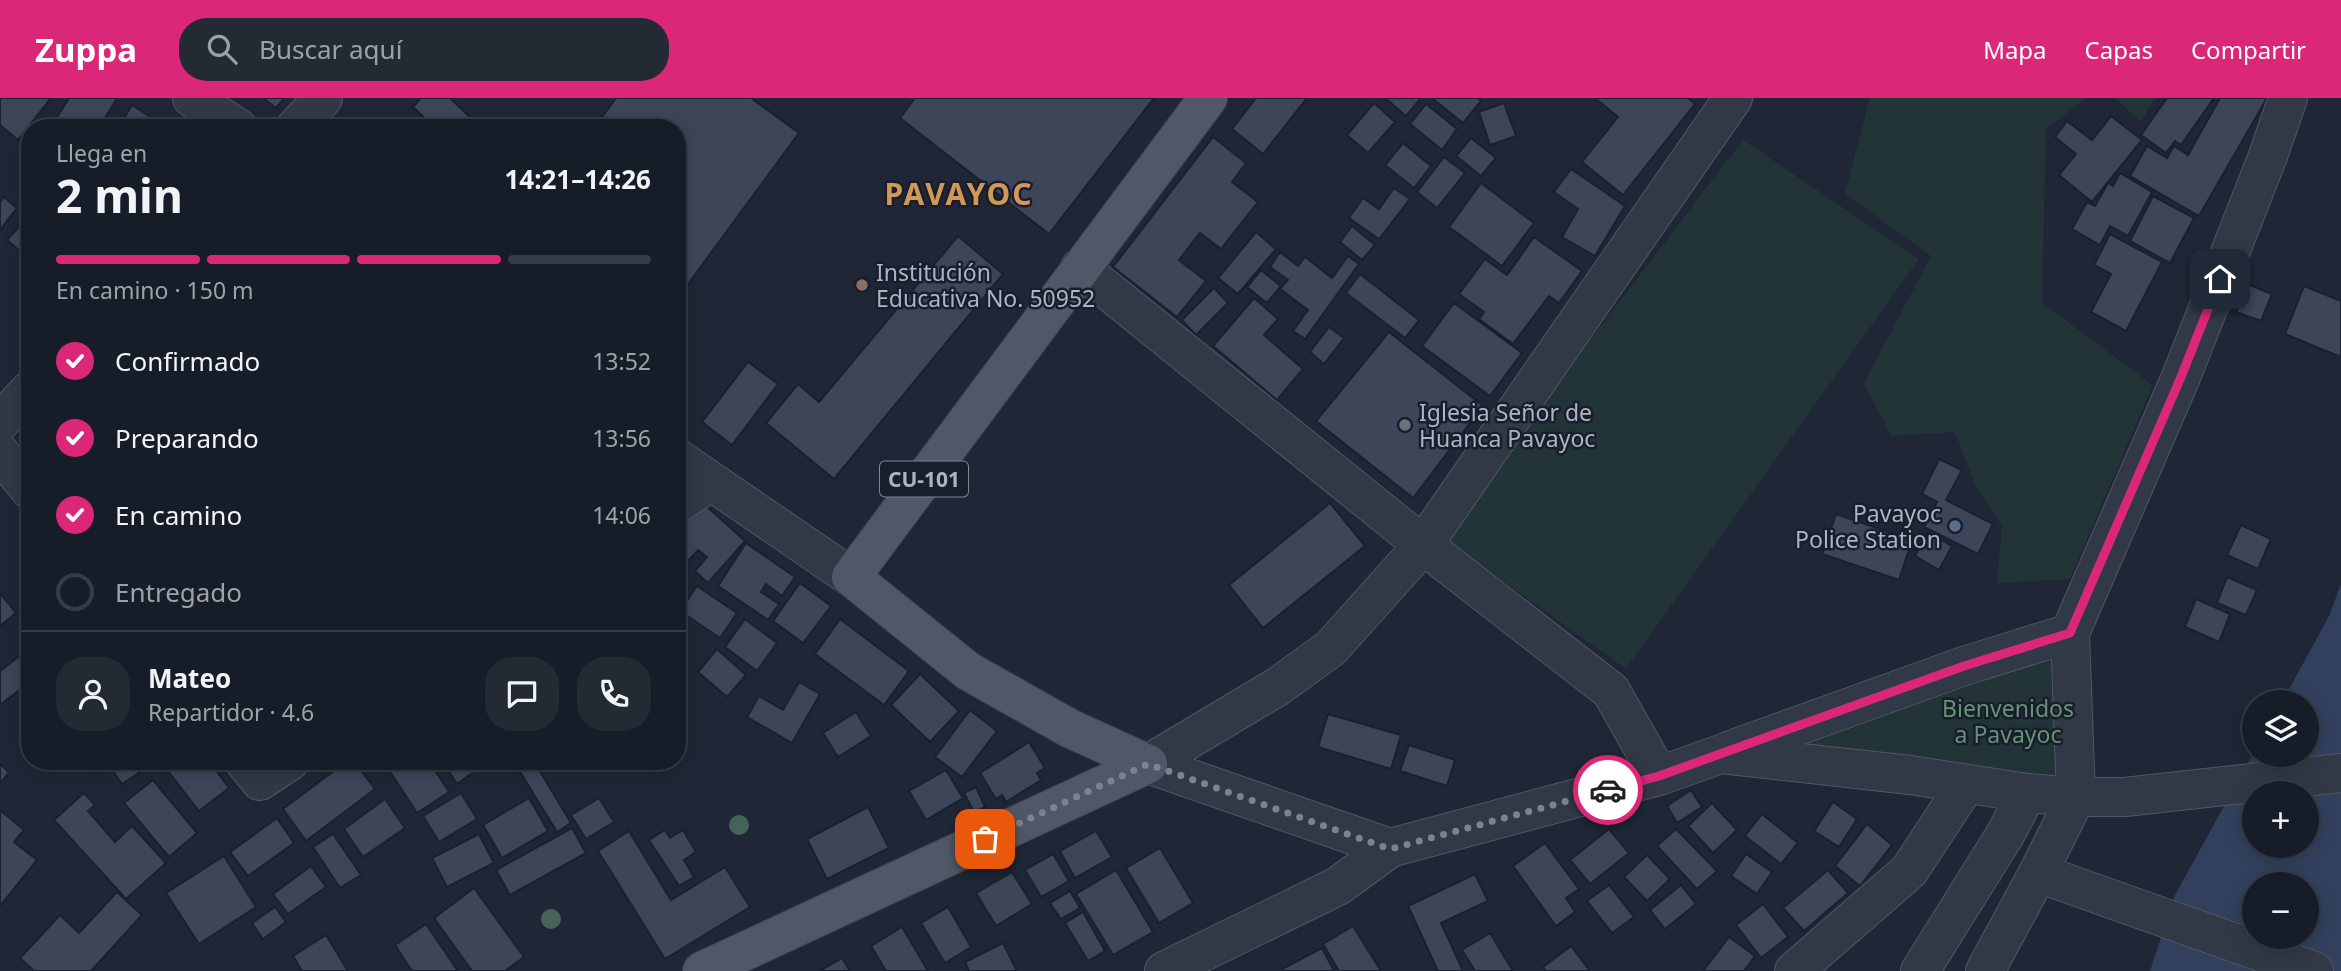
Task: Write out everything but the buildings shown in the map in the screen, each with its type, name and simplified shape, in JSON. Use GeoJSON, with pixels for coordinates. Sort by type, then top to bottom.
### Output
{"type":"FeatureCollection","features":[{"type":"Feature","properties":{"kind":"main road","name":"CU-101"},"geometry":{"type":"LineString","coordinates":[[851,577],[1208,98]]}},
{"type":"Feature","properties":{"kind":"main road"},"geometry":{"type":"LineString","coordinates":[[851,577],[968,671],[1069,728],[1148,764]]}},
{"type":"Feature","properties":{"kind":"main road"},"geometry":{"type":"LineString","coordinates":[[702,971],[1148,764]]}},
{"type":"Feature","properties":{"kind":"street"},"geometry":{"type":"LineString","coordinates":[[192,98],[224,119]]}},
{"type":"Feature","properties":{"kind":"street"},"geometry":{"type":"LineString","coordinates":[[303,119],[323,98]]}},
{"type":"Feature","properties":{"kind":"street"},"geometry":{"type":"LineString","coordinates":[[1148,764],[1277,687],[1331,648],[1423,545],[1732,98]]}},
{"type":"Feature","properties":{"kind":"street"},"geometry":{"type":"LineString","coordinates":[[1984,971],[2076,797],[2070,633],[2181,377],[2288,98]]}},
{"type":"Feature","properties":{"kind":"street"},"geometry":{"type":"LineString","coordinates":[[1080,268],[1423,545],[1611,691],[1659,776]]}},
{"type":"Feature","properties":{"kind":"street"},"geometry":{"type":"LineString","coordinates":[[0,422],[21,400]]}},
{"type":"Feature","properties":{"kind":"street"},"geometry":{"type":"LineString","coordinates":[[0,453],[21,479]]}},
{"type":"Feature","properties":{"kind":"street"},"geometry":{"type":"LineString","coordinates":[[686,465],[851,577]]}},
{"type":"Feature","properties":{"kind":"street"},"geometry":{"type":"LineString","coordinates":[[686,497],[710,482]]}},
{"type":"Feature","properties":{"kind":"street"},"geometry":{"type":"LineString","coordinates":[[1164,971],[1338,886],[1390,849],[1659,776],[1964,666],[2070,633]]}},
{"type":"Feature","properties":{"kind":"street"},"geometry":{"type":"LineString","coordinates":[[1721,754],[2076,797],[2125,797],[2341,773]]}},
{"type":"Feature","properties":{"kind":"street"},"geometry":{"type":"LineString","coordinates":[[1148,764],[1390,849]]}},
{"type":"Feature","properties":{"kind":"street"},"geometry":{"type":"LineString","coordinates":[[251,770],[260,781],[276,770]]}},
{"type":"Feature","properties":{"kind":"street"},"geometry":{"type":"LineString","coordinates":[[1794,971],[1909,871],[1966,784]]}},
{"type":"Feature","properties":{"kind":"street"},"geometry":{"type":"LineString","coordinates":[[1920,971],[2006,833],[2027,793]]}},
{"type":"Feature","properties":{"kind":"street"},"geometry":{"type":"LineString","coordinates":[[2038,873],[2314,971]]}},
{"type":"Feature","properties":{"kind":"green space"},"geometry":{"type":"Polygon","coordinates":[[[1870,98],[2086,98],[2046,129],[2042,303],[2153,385],[2070,579],[1997,583],[2002,525],[1976,487],[1955,432],[1891,436],[1864,383],[1931,256],[1845,193],[1870,98]]]}},
{"type":"Feature","properties":{"kind":"green space"},"geometry":{"type":"Polygon","coordinates":[[[2115,98],[2155,98],[2141,122],[2115,98]]]}},
{"type":"Feature","properties":{"kind":"green space"},"geometry":{"type":"Polygon","coordinates":[[[1743,140],[1919,259],[1626,669],[1440,536],[1743,140]]]}},
{"type":"Feature","properties":{"kind":"green space","name":"Bienvenidos a Pavayoc"},"geometry":{"type":"Polygon","coordinates":[[[2070,633],[2072,791],[1738,751],[2070,633]]]}},
{"type":"Feature","properties":{"kind":"water"},"geometry":{"type":"Polygon","coordinates":[[[2341,584],[2341,971],[2150,971],[2175,895],[2246,767],[2319,767],[2319,690],[2289,690],[2329,616],[2341,584]]]}},
{"type":"Feature","properties":{"kind":"way so far"},"geometry":{"type":"LineString","coordinates":[[985,839],[1148,764],[1390,849],[1608,790]]}},
{"type":"Feature","properties":{"kind":"place","name":"Institución Educativa No. 50952"},"geometry":{"type":"Point","coordinates":[862,285]}},
{"type":"Feature","properties":{"kind":"place","name":"Iglesia Señor de Huanca Pavayoc"},"geometry":{"type":"Point","coordinates":[1405,425]}},
{"type":"Feature","properties":{"kind":"place","name":"Pavayoc Police Station"},"geometry":{"type":"Point","coordinates":[1955,526]}},
{"type":"Feature","properties":{"kind":"district","name":"PAVAYOC"},"geometry":{"type":"Point","coordinates":[959,193]}},
{"type":"Feature","properties":{"kind":"route"},"geometry":{"type":"LineString","coordinates":[[1608,790],[1659,776],[1964,666],[2070,633],[2181,377],[2220,279]]}}]}
